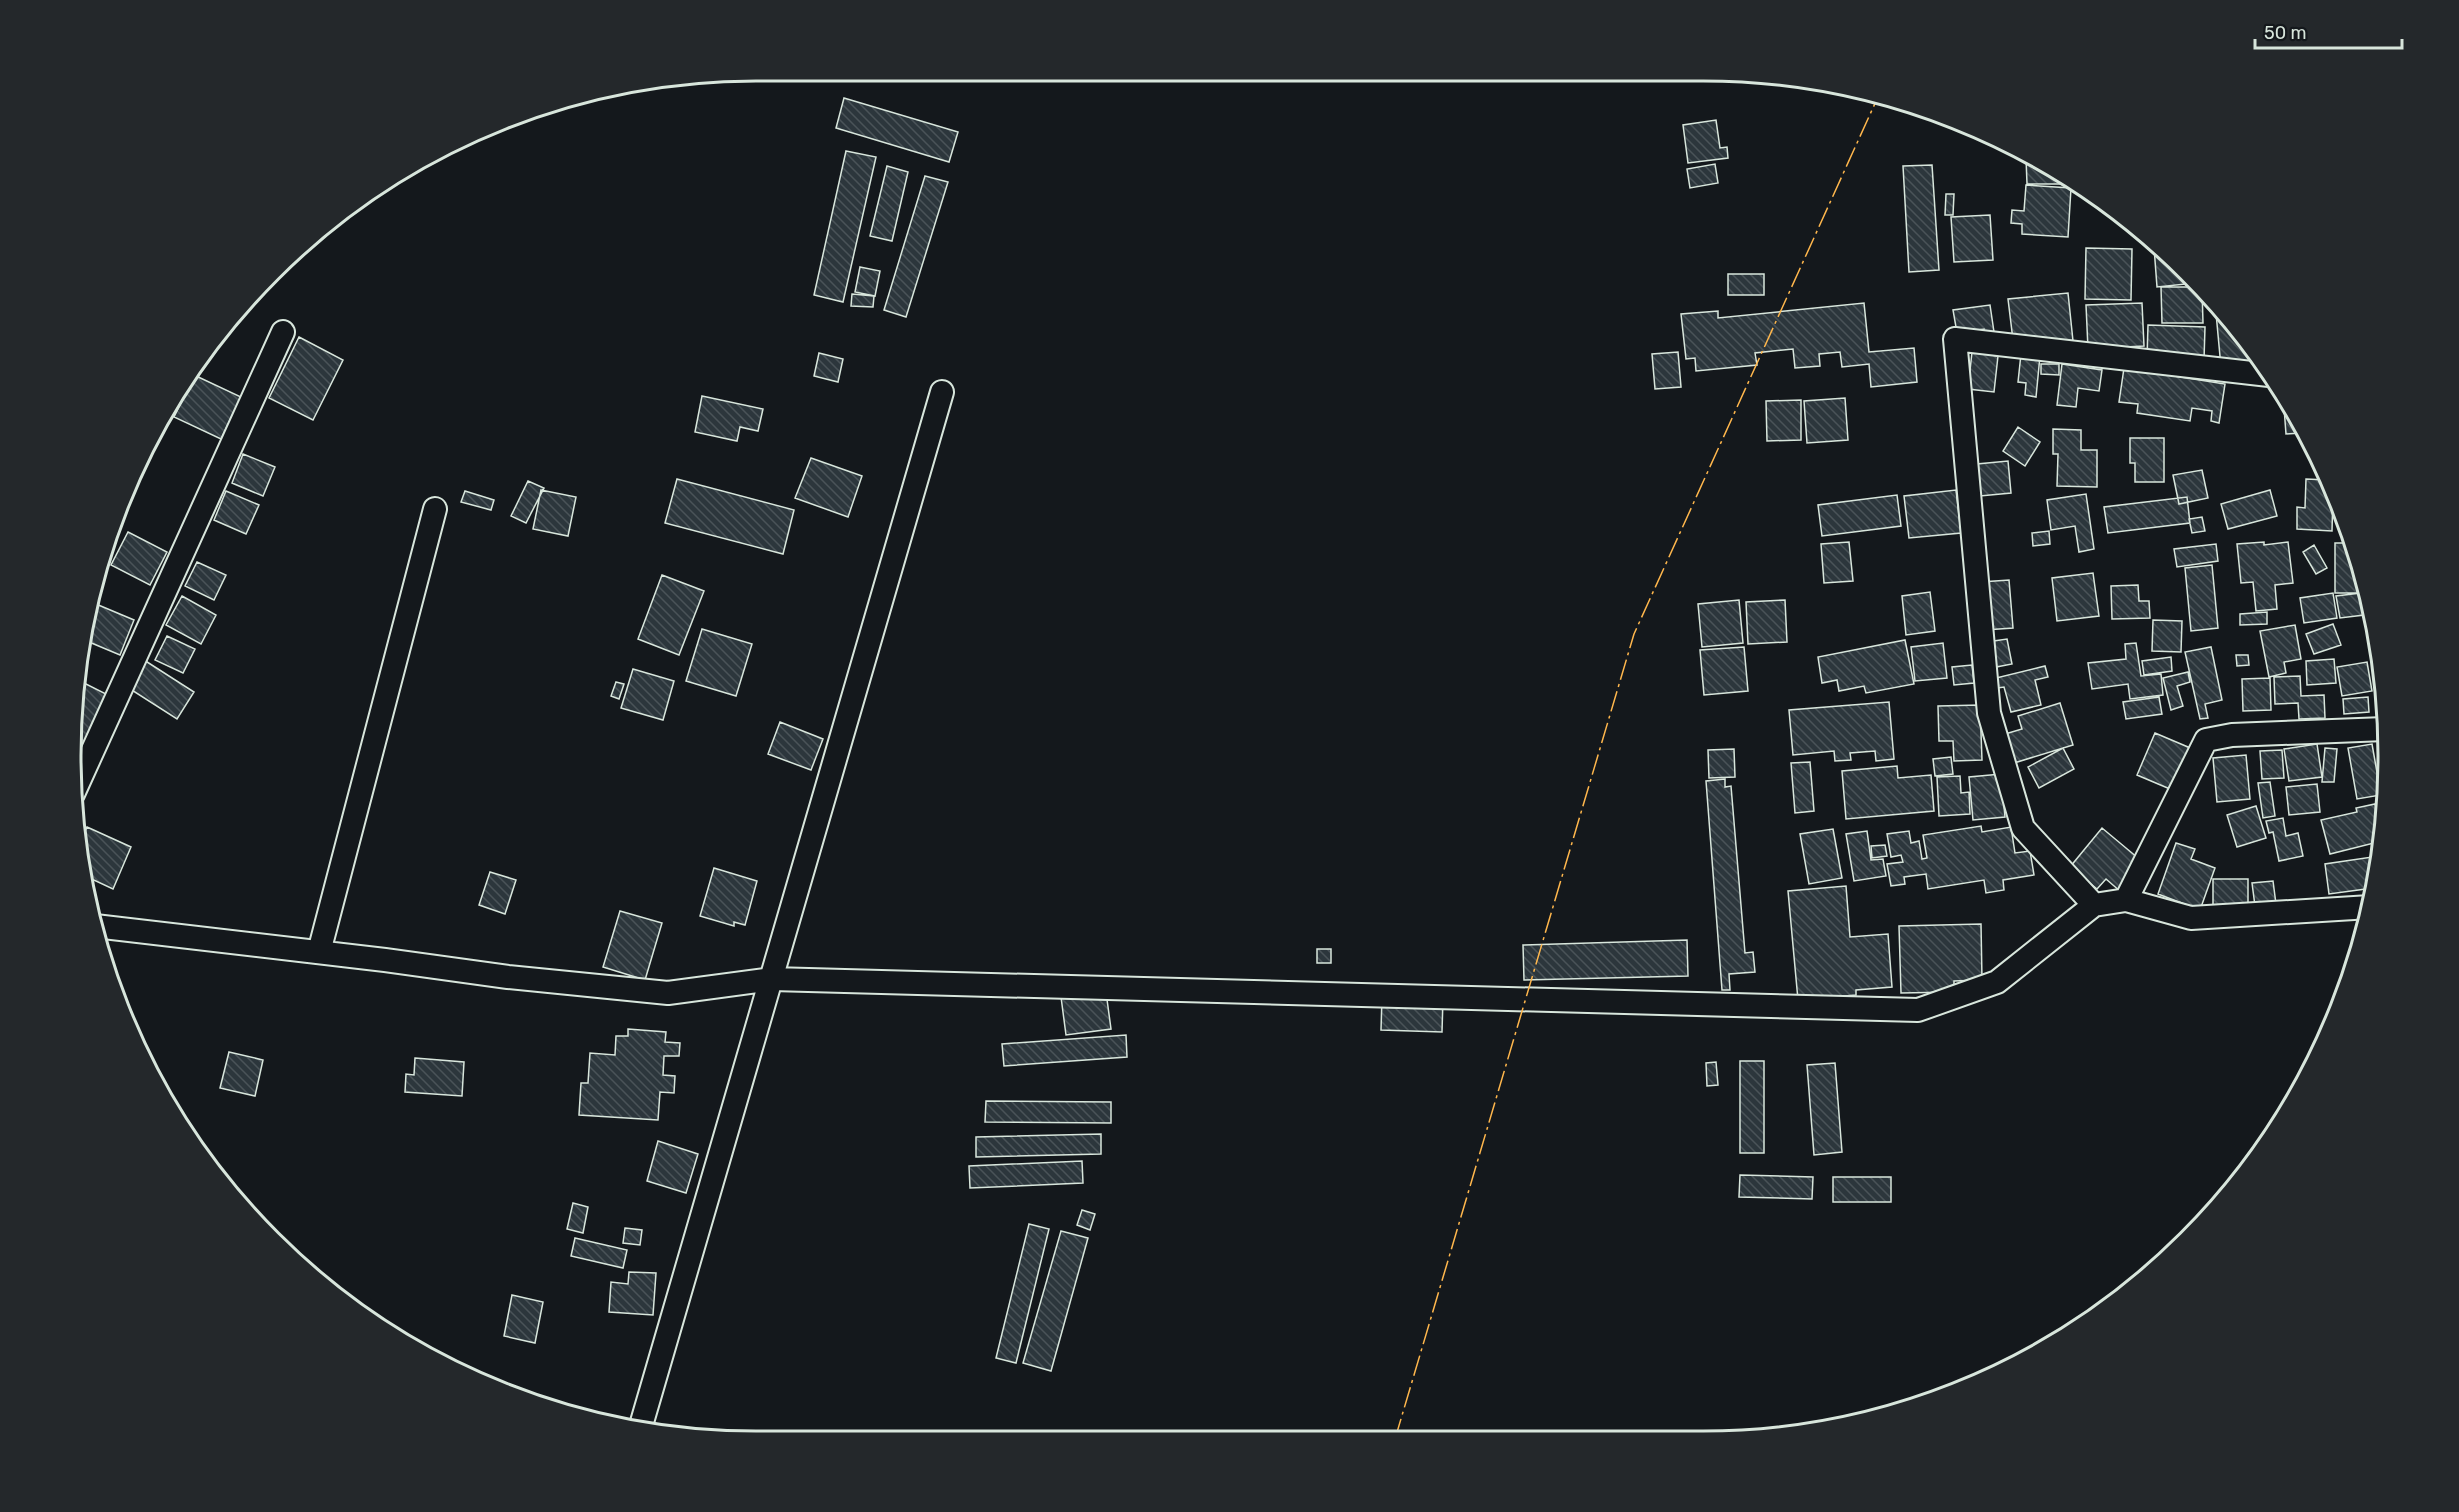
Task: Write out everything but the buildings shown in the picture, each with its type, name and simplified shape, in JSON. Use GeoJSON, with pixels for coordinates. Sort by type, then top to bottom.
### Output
{"type":"FeatureCollection","features":[{"type":"Feature","properties":{"kind":"street"},"geometry":{"type":"LineString","coordinates":[[81,775],[283,332]]}},
{"type":"Feature","properties":{"kind":"street"},"geometry":{"type":"LineString","coordinates":[[2094,905],[2023,828],[1989,713],[1955,339],[2259,374]]}},
{"type":"Feature","properties":{"kind":"street"},"geometry":{"type":"LineString","coordinates":[[642,1421],[942,392]]}},
{"type":"Feature","properties":{"kind":"street"},"geometry":{"type":"LineString","coordinates":[[319,952],[435,509]]}},
{"type":"Feature","properties":{"kind":"street"},"geometry":{"type":"LineString","coordinates":[[2126,900],[2206,740],[2232,735],[2377,729]]}},
{"type":"Feature","properties":{"kind":"street"},"geometry":{"type":"LineString","coordinates":[[103,927],[508,977],[668,993],[772,980],[1918,1010],[1997,982],[2094,905],[2126,900],[2191,918],[2360,908]]}},
{"type":"Feature","properties":{"kind":"power"},"geometry":{"type":"LineString","coordinates":[[1397,1431],[1634,634],[1875,103]]}}]}
